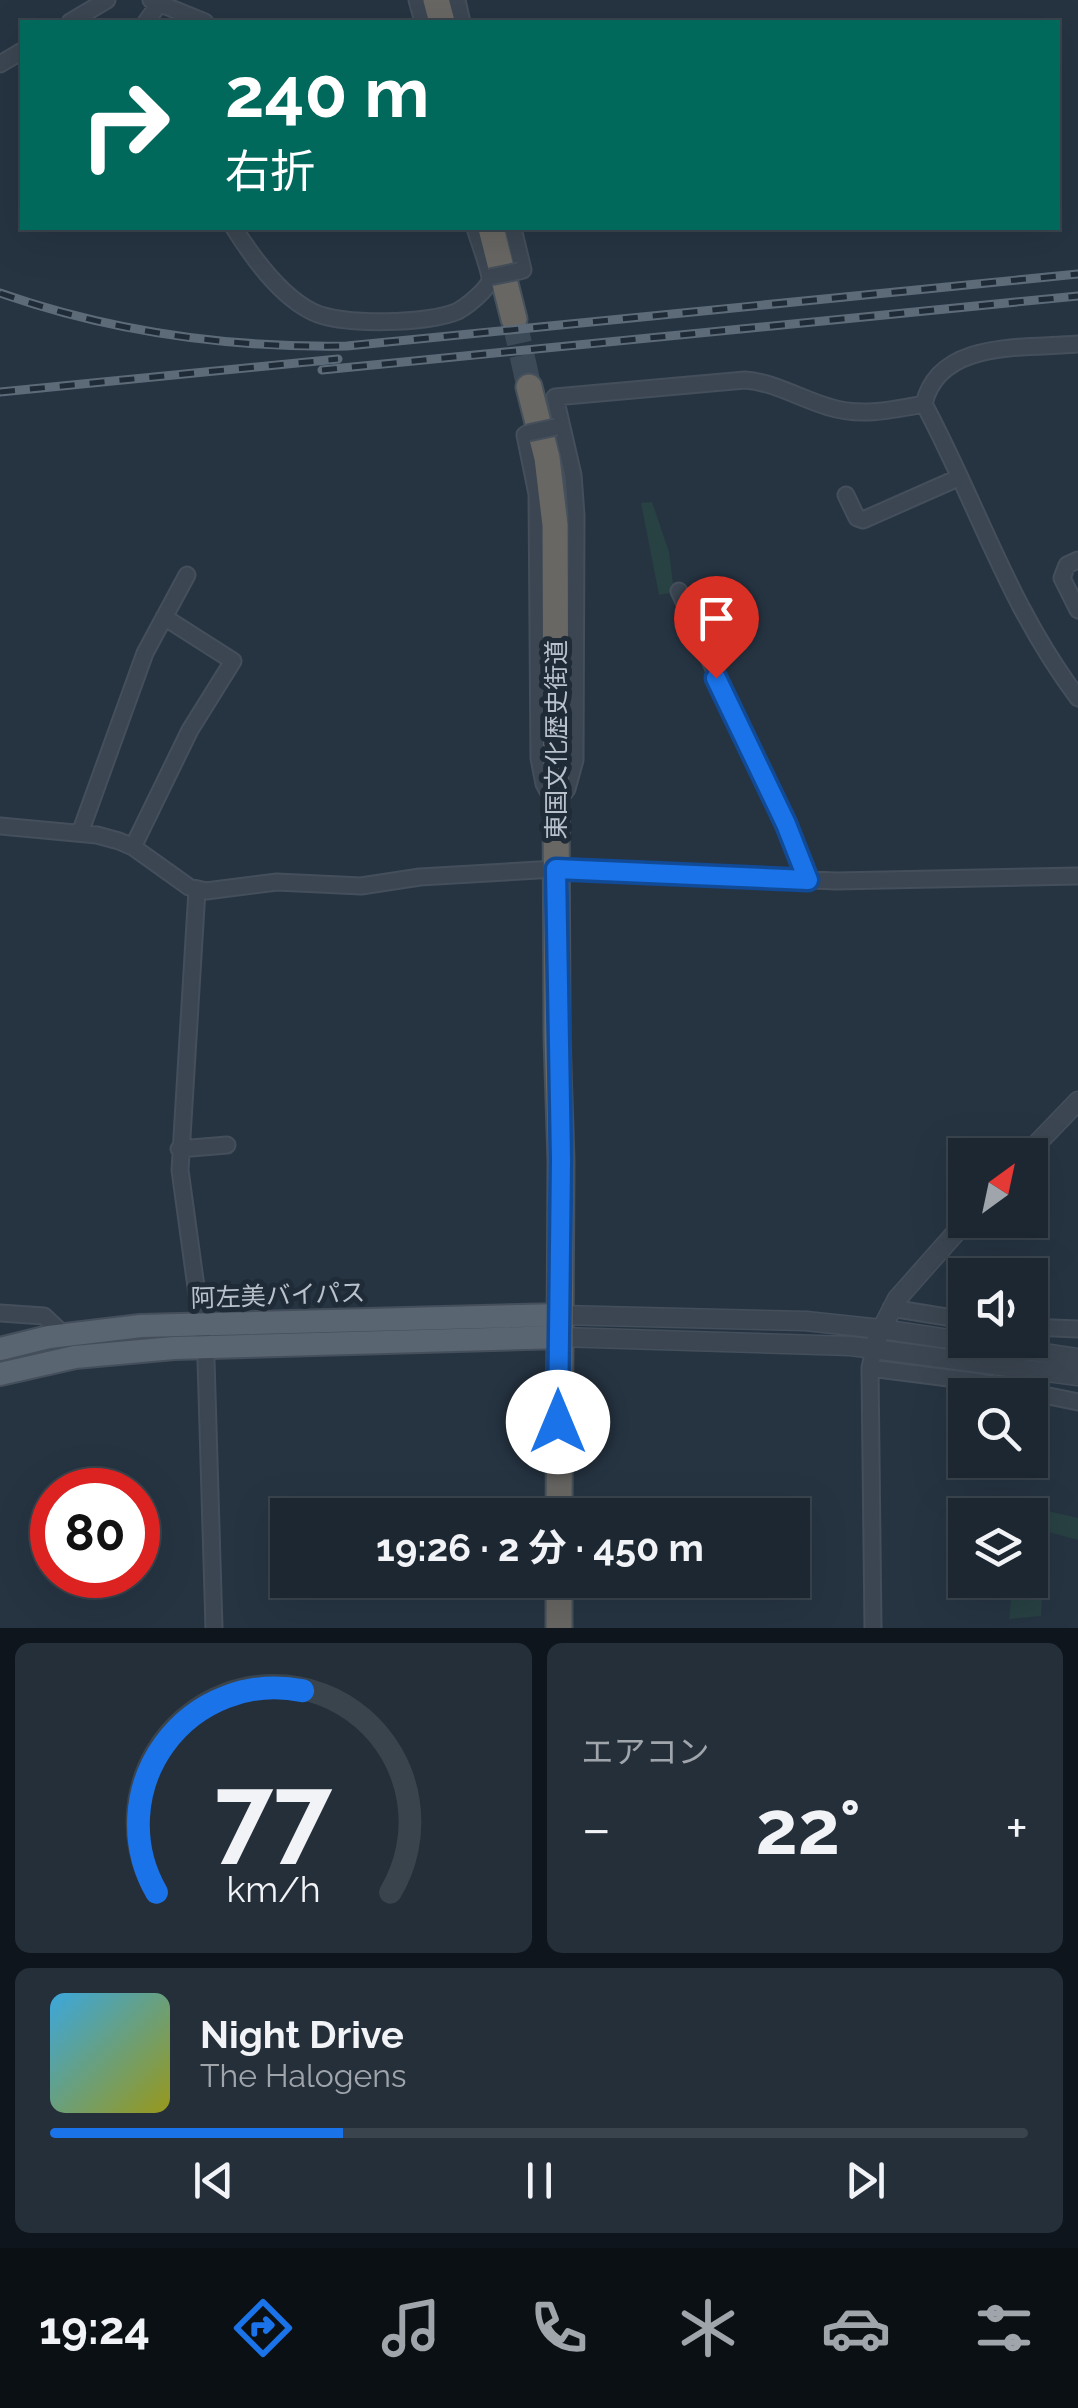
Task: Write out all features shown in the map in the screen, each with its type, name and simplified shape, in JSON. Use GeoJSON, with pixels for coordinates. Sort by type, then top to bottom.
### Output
{"type":"FeatureCollection","features":[{"type":"Feature","properties":{"kind":"highway"},"geometry":{"type":"LineString","coordinates":[[492,230],[514,319]]}},
{"type":"Feature","properties":{"kind":"highway","name":"東国文化歴史街道"},"geometry":{"type":"LineString","coordinates":[[530,386],[547,458],[554,524],[559,1498]]}},
{"type":"Feature","properties":{"kind":"highway"},"geometry":{"type":"LineString","coordinates":[[559,1598],[560,1628]]}},
{"type":"Feature","properties":{"kind":"main road","name":"阿左美バイパス"},"geometry":{"type":"LineString","coordinates":[[0,1348],[112,1328],[203,1336],[560,1326]]}},
{"type":"Feature","properties":{"kind":"main road","name":"阿左美バイパス"},"geometry":{"type":"LineString","coordinates":[[0,1374],[203,1336]]}},
{"type":"Feature","properties":{"kind":"street"},"geometry":{"type":"LineString","coordinates":[[73,20],[108,0]]}},
{"type":"Feature","properties":{"kind":"street"},"geometry":{"type":"LineString","coordinates":[[156,1],[199,20]]}},
{"type":"Feature","properties":{"kind":"street"},"geometry":{"type":"LineString","coordinates":[[235,230],[300,305],[337,320],[391,320],[453,313],[474,300],[490,277],[476,230]]}},
{"type":"Feature","properties":{"kind":"street"},"geometry":{"type":"LineString","coordinates":[[490,277],[523,270],[513,230]]}},
{"type":"Feature","properties":{"kind":"street"},"geometry":{"type":"LineString","coordinates":[[1078,344],[961,358],[937,375],[924,404],[1024,616],[1043,651],[1078,698]]}},
{"type":"Feature","properties":{"kind":"street"},"geometry":{"type":"LineString","coordinates":[[559,426],[525,434],[537,494],[539,758],[544,784],[555,804],[566,789],[575,760],[576,515],[573,475],[555,397],[745,380],[850,412],[924,404]]}},
{"type":"Feature","properties":{"kind":"street"},"geometry":{"type":"LineString","coordinates":[[846,496],[856,518],[862,520],[958,478]]}},
{"type":"Feature","properties":{"kind":"street"},"geometry":{"type":"LineString","coordinates":[[1078,560],[1067,565],[1062,578],[1078,610]]}},
{"type":"Feature","properties":{"kind":"street"},"geometry":{"type":"LineString","coordinates":[[80,833],[145,653],[187,575]]}},
{"type":"Feature","properties":{"kind":"street"},"geometry":{"type":"LineString","coordinates":[[679,592],[808,880]]}},
{"type":"Feature","properties":{"kind":"street"},"geometry":{"type":"LineString","coordinates":[[133,847],[190,730],[234,660],[164,617]]}},
{"type":"Feature","properties":{"kind":"street"},"geometry":{"type":"LineString","coordinates":[[0,826],[97,835],[133,847],[197,890],[215,891],[277,882],[361,886],[420,877],[556,869],[808,880],[1078,876]]}},
{"type":"Feature","properties":{"kind":"street"},"geometry":{"type":"LineString","coordinates":[[197,890],[179,1150],[203,1336],[214,1628]]}},
{"type":"Feature","properties":{"kind":"street"},"geometry":{"type":"LineString","coordinates":[[1043,1138],[1078,1102]]}},
{"type":"Feature","properties":{"kind":"street"},"geometry":{"type":"LineString","coordinates":[[179,1150],[227,1146]]}},
{"type":"Feature","properties":{"kind":"street"},"geometry":{"type":"LineString","coordinates":[[873,1628],[870,1368],[874,1348],[891,1308],[951,1238]]}},
{"type":"Feature","properties":{"kind":"street"},"geometry":{"type":"LineString","coordinates":[[891,1308],[948,1317]]}},
{"type":"Feature","properties":{"kind":"street"},"geometry":{"type":"LineString","coordinates":[[0,1313],[44,1316],[64,1334]]}},
{"type":"Feature","properties":{"kind":"street"},"geometry":{"type":"LineString","coordinates":[[560,1326],[746,1318],[881,1329],[1078,1358]]}},
{"type":"Feature","properties":{"kind":"street"},"geometry":{"type":"LineString","coordinates":[[560,1326],[874,1348],[1078,1376]]}},
{"type":"Feature","properties":{"kind":"street"},"geometry":{"type":"LineString","coordinates":[[1048,1327],[1078,1328]]}},
{"type":"Feature","properties":{"kind":"street"},"geometry":{"type":"LineString","coordinates":[[870,1368],[980,1382],[1078,1402]]}},
{"type":"Feature","properties":{"kind":"green space"},"geometry":{"type":"Polygon","coordinates":[[[652,502],[669,552],[674,592],[659,595],[641,503],[652,502]]]}},
{"type":"Feature","properties":{"kind":"green space"},"geometry":{"type":"Polygon","coordinates":[[[1048,1511],[1078,1518],[1078,1540],[1048,1532],[1048,1511]]]}},
{"type":"Feature","properties":{"kind":"green space"},"geometry":{"type":"Polygon","coordinates":[[[1011,1598],[1042,1598],[1041,1616],[1009,1619],[1011,1598]]]}},
{"type":"Feature","properties":{"kind":"tunnel"},"geometry":{"type":"LineString","coordinates":[[514,319],[529,387]]}},
{"type":"Feature","properties":{"kind":"railway"},"geometry":{"type":"LineString","coordinates":[[0,293],[85,318],[171,335],[258,344],[347,346],[1078,274]]}},
{"type":"Feature","properties":{"kind":"railway"},"geometry":{"type":"LineString","coordinates":[[322,370],[1078,296]]}},
{"type":"Feature","properties":{"kind":"railway"},"geometry":{"type":"LineString","coordinates":[[0,392],[338,359]]}},
{"type":"Feature","properties":{"kind":"route"},"geometry":{"type":"LineString","coordinates":[[558,1422],[561,1160],[556,869],[808,880],[786,824],[716,678]]}}]}
